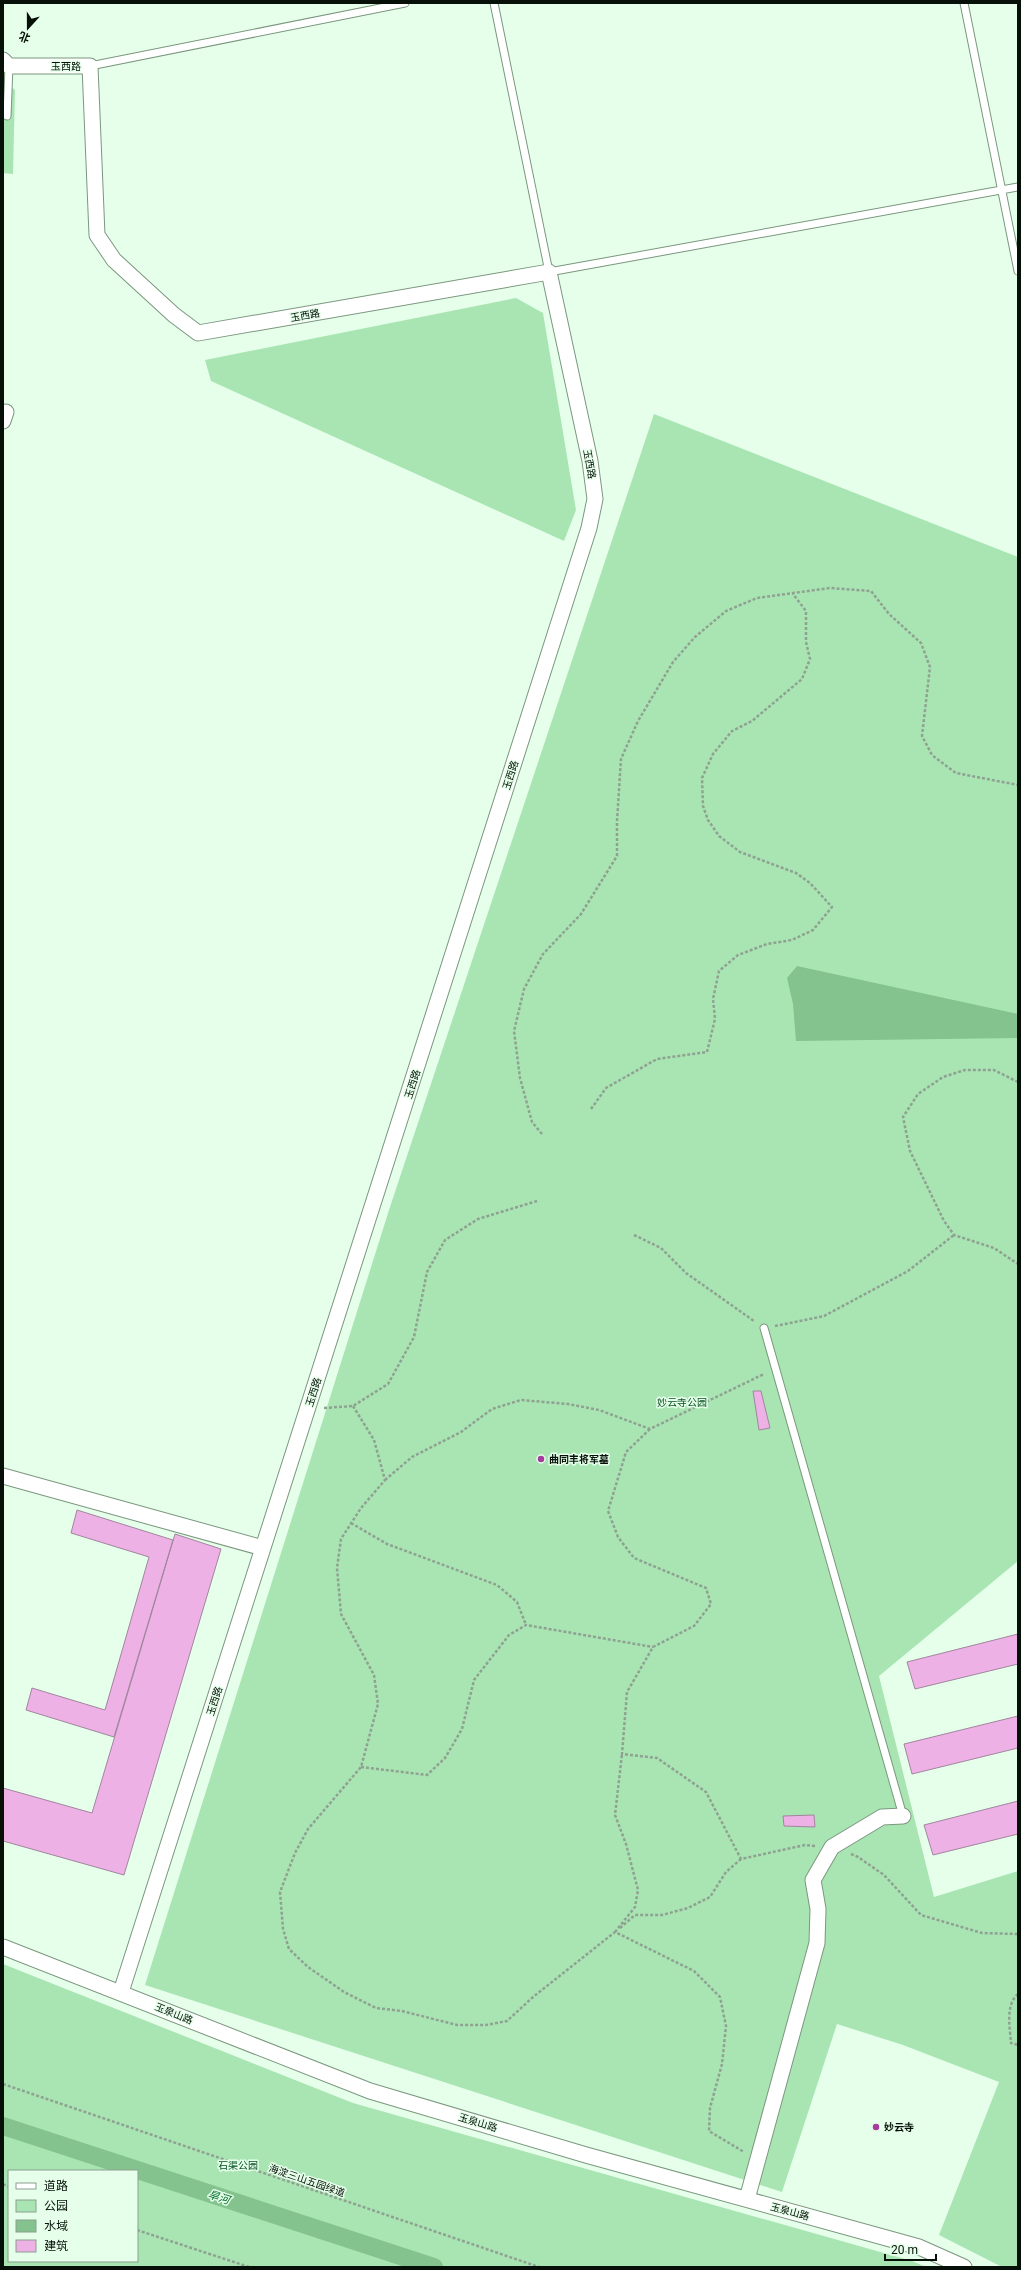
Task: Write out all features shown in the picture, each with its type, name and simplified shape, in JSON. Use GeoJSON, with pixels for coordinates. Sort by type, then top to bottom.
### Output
{"type":"FeatureCollection","features":[{"type":"Feature","properties":{"kind":"street","name":"玉西路"},"geometry":{"type":"LineString","coordinates":[[6,63],[90,66],[97,235],[114,260],[174,315],[198,333],[549,272],[590,461],[595,499],[589,528],[121,1992]]}},
{"type":"Feature","properties":{"kind":"street"},"geometry":{"type":"LineString","coordinates":[[3,1476],[263,1548]]}},
{"type":"Feature","properties":{"kind":"street"},"geometry":{"type":"LineString","coordinates":[[747,2199],[817,1943],[818,1909],[813,1880],[832,1847],[882,1817],[903,1816]]}},
{"type":"Feature","properties":{"kind":"street","name":"玉泉山路"},"geometry":{"type":"LineString","coordinates":[[3,1947],[121,1992],[370,2091],[586,2155],[919,2247],[964,2267]]}},
{"type":"Feature","properties":{"kind":"lane"},"geometry":{"type":"LineString","coordinates":[[90,66],[405,3]]}},
{"type":"Feature","properties":{"kind":"lane"},"geometry":{"type":"LineString","coordinates":[[494,3],[549,272],[1018,186]]}},
{"type":"Feature","properties":{"kind":"lane"},"geometry":{"type":"LineString","coordinates":[[964,3],[1018,271]]}},
{"type":"Feature","properties":{"kind":"lane"},"geometry":{"type":"LineString","coordinates":[[6,63],[7,116]]}},
{"type":"Feature","properties":{"kind":"lane"},"geometry":{"type":"LineString","coordinates":[[764,1328],[903,1816]]}},
{"type":"Feature","properties":{"kind":"path"},"geometry":{"type":"LineString","coordinates":[[542,1134],[532,1122],[520,1078],[514,1031],[524,989],[543,954],[581,914],[617,856],[617,821],[621,760],[638,721],[673,662],[695,637],[726,611],[757,598],[830,588],[871,591],[889,614],[921,643],[930,667],[922,736],[932,755],[956,773],[1018,785]]}},
{"type":"Feature","properties":{"kind":"path"},"geometry":{"type":"LineString","coordinates":[[591,1108],[606,1088],[657,1059],[707,1052],[715,1019],[713,1000],[720,971],[738,955],[767,944],[792,940],[814,930],[832,907],[810,883],[796,873],[740,852],[719,836],[708,820],[703,806],[702,778],[713,754],[732,731],[752,721],[802,678],[810,659],[806,642],[806,611],[792,594]]}},
{"type":"Feature","properties":{"kind":"path"},"geometry":{"type":"LineString","coordinates":[[1018,1082],[994,1070],[965,1070],[943,1077],[918,1094],[903,1117],[910,1151],[944,1221],[954,1235],[994,1248],[1018,1264]]}},
{"type":"Feature","properties":{"kind":"path"},"geometry":{"type":"LineString","coordinates":[[307,1410],[353,1406],[388,1384],[414,1337],[427,1272],[445,1240],[478,1219],[537,1202]]}},
{"type":"Feature","properties":{"kind":"path"},"geometry":{"type":"LineString","coordinates":[[634,1235],[661,1248],[686,1273],[764,1328],[824,1316],[908,1271],[954,1235]]}},
{"type":"Feature","properties":{"kind":"path"},"geometry":{"type":"LineString","coordinates":[[615,1932],[635,1906],[638,1890],[626,1844],[614,1815],[622,1754],[627,1692],[653,1647],[694,1626],[711,1604],[706,1588],[634,1558],[618,1537],[608,1511],[626,1452],[650,1429],[776,1368]]}},
{"type":"Feature","properties":{"kind":"path"},"geometry":{"type":"LineString","coordinates":[[650,1429],[599,1410],[568,1404],[521,1400],[492,1409],[461,1432],[412,1457],[385,1480],[351,1523],[341,1539],[337,1568],[342,1614],[374,1675],[378,1704],[361,1767],[308,1829],[295,1853],[280,1892],[283,1929],[290,1948],[308,1967],[344,1992],[376,2008],[402,2011],[458,2025],[486,2025],[507,2021],[533,1997],[635,1915],[662,1915],[688,1908],[710,1897],[726,1872],[741,1859],[805,1845],[832,1847],[858,1857],[884,1875],[921,1915],[982,1932],[1018,1934]]}},
{"type":"Feature","properties":{"kind":"path"},"geometry":{"type":"LineString","coordinates":[[353,1406],[374,1440],[385,1480]]}},
{"type":"Feature","properties":{"kind":"path"},"geometry":{"type":"LineString","coordinates":[[351,1523],[387,1544],[498,1585],[517,1602],[526,1625]]}},
{"type":"Feature","properties":{"kind":"path"},"geometry":{"type":"LineString","coordinates":[[361,1767],[427,1775],[445,1758],[462,1729],[474,1680],[509,1635],[526,1625],[653,1647]]}},
{"type":"Feature","properties":{"kind":"path"},"geometry":{"type":"LineString","coordinates":[[622,1754],[657,1758],[706,1792],[741,1859]]}},
{"type":"Feature","properties":{"kind":"path"},"geometry":{"type":"LineString","coordinates":[[615,1932],[694,1971],[720,1997],[726,2026],[722,2064],[710,2108],[709,2131],[758,2160]]}},
{"type":"Feature","properties":{"kind":"path"},"geometry":{"type":"LineString","coordinates":[[1018,1994],[1014,1997],[1009,2014],[1011,2043],[1018,2045]]}},
{"type":"Feature","properties":{"kind":"path","name":"海淀三山五园绿道"},"geometry":{"type":"LineString","coordinates":[[3,2084],[539,2267]]}},
{"type":"Feature","properties":{"kind":"path"},"geometry":{"type":"LineString","coordinates":[[138,2230],[249,2267]]}},
{"type":"Feature","properties":{"kind":"green space"},"geometry":{"type":"Polygon","coordinates":[[[3,79],[15,90],[13,174],[3,173],[3,79]]]}},
{"type":"Feature","properties":{"kind":"green space"},"geometry":{"type":"Polygon","coordinates":[[[516,298],[543,313],[576,510],[564,541],[211,381],[205,360],[516,298]]]}},
{"type":"Feature","properties":{"kind":"green space","name":"妙云寺公园"},"geometry":{"type":"Polygon","coordinates":[[[654,414],[1018,557],[1018,1561],[879,1676],[934,1897],[1018,1871],[1018,2267],[1002,2267],[939,2235],[999,2082],[903,2045],[837,2024],[782,2192],[145,1985],[389,1210],[654,414]]]}},
{"type":"Feature","properties":{"kind":"green space","name":"石渠公园"},"geometry":{"type":"Polygon","coordinates":[[[3,1964],[353,2103],[912,2261],[926,2267],[3,2267],[3,1964]]]}},
{"type":"Feature","properties":{"kind":"water"},"geometry":{"type":"Polygon","coordinates":[[[797,966],[1018,1014],[1018,1038],[796,1041],[793,1004],[787,978],[797,966]]]}},
{"type":"Feature","properties":{"kind":"building"},"geometry":{"type":"Polygon","coordinates":[[[753,1391],[761,1391],[770,1428],[759,1430],[753,1391]]]}},
{"type":"Feature","properties":{"kind":"building"},"geometry":{"type":"Polygon","coordinates":[[[77,1510],[173,1540],[114,1737],[26,1710],[32,1688],[105,1710],[149,1557],[71,1533],[77,1510]]]}},
{"type":"Feature","properties":{"kind":"building"},"geometry":{"type":"Polygon","coordinates":[[[175,1534],[221,1549],[124,1875],[3,1841],[3,1788],[92,1813],[175,1534]]]}},
{"type":"Feature","properties":{"kind":"building"},"geometry":{"type":"Polygon","coordinates":[[[1018,1634],[1018,1664],[915,1689],[907,1662],[1018,1634]]]}},
{"type":"Feature","properties":{"kind":"building"},"geometry":{"type":"Polygon","coordinates":[[[1018,1716],[1018,1748],[912,1774],[904,1744],[1018,1716]]]}},
{"type":"Feature","properties":{"kind":"building"},"geometry":{"type":"Polygon","coordinates":[[[1018,1801],[1018,1834],[933,1855],[924,1825],[1018,1801]]]}},
{"type":"Feature","properties":{"kind":"building"},"geometry":{"type":"Polygon","coordinates":[[[814,1815],[815,1827],[784,1826],[783,1816],[814,1815]]]}},
{"type":"Feature","properties":{"kind":"waterway","name":"旱河"},"geometry":{"type":"LineString","coordinates":[[3,2126],[137,2170]]}},
{"type":"Feature","properties":{"kind":"waterway","name":"旱河"},"geometry":{"type":"LineString","coordinates":[[138,2170],[434,2267]]}},
{"type":"Feature","properties":{"kind":"place","name":"曲同丰将军墓"},"geometry":{"type":"Point","coordinates":[541,1459]}},
{"type":"Feature","properties":{"kind":"place","name":"妙云寺"},"geometry":{"type":"Point","coordinates":[876,2127]}}]}
